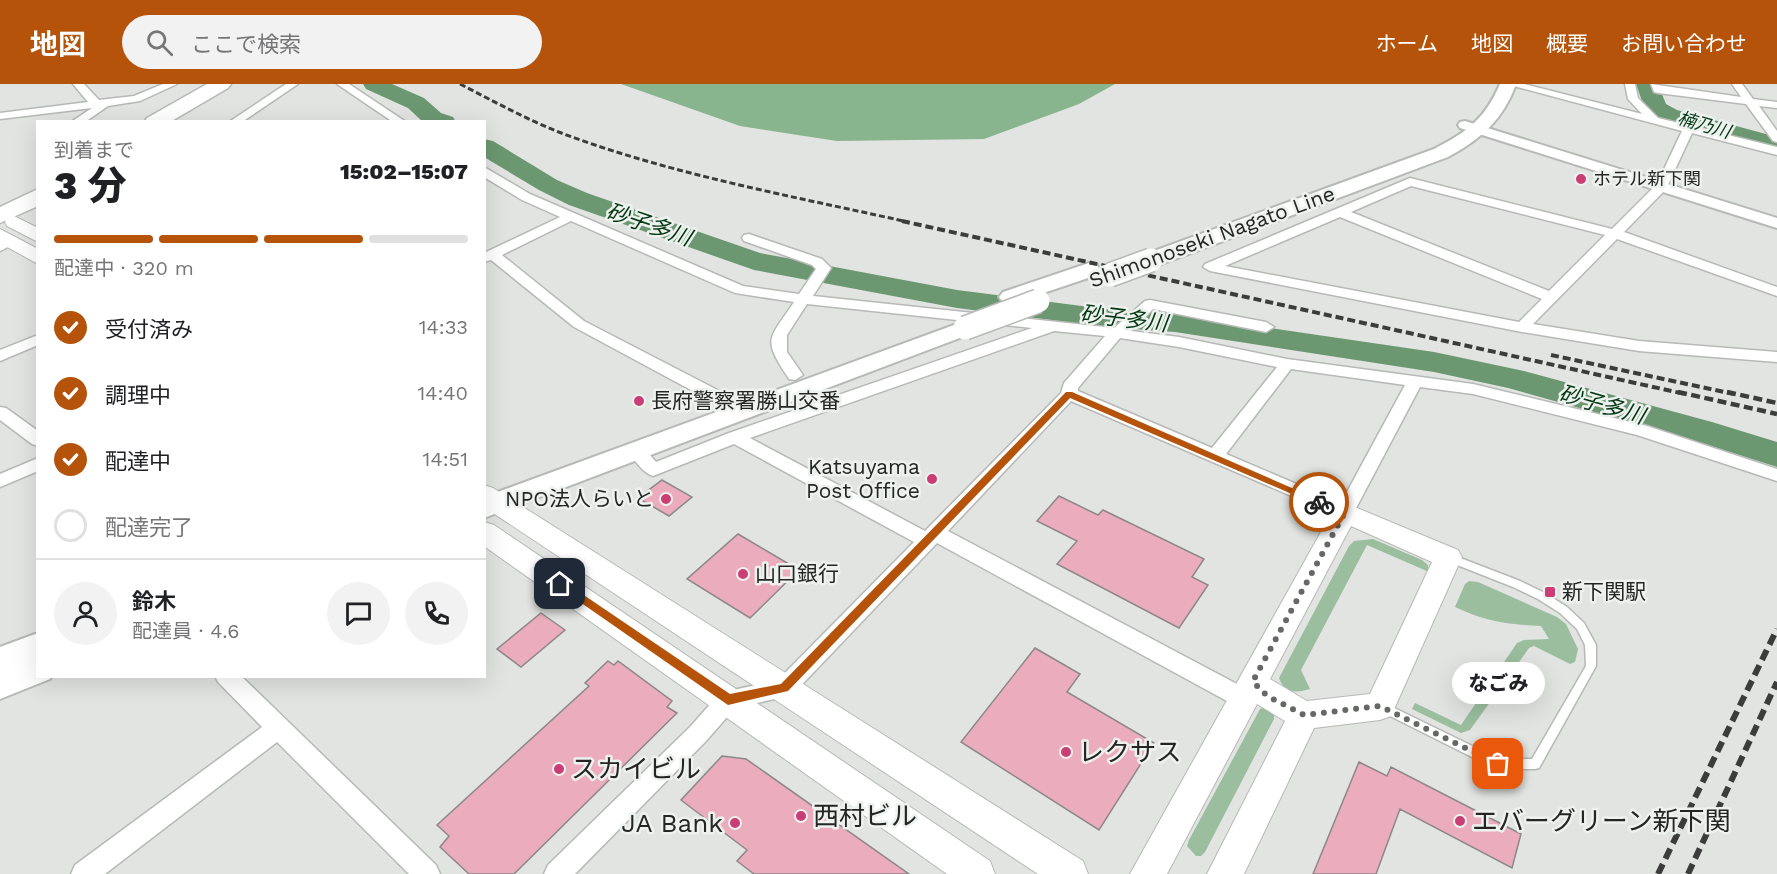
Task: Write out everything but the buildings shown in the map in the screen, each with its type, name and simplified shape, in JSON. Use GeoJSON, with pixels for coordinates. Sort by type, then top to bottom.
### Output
{"type":"FeatureCollection","features":[{"type":"Feature","properties":{"kind":"highway"},"geometry":{"type":"LineString","coordinates":[[158,120],[221,84]]}},
{"type":"Feature","properties":{"kind":"highway"},"geometry":{"type":"LineString","coordinates":[[179,120],[241,84]]}},
{"type":"Feature","properties":{"kind":"highway"},"geometry":{"type":"LineString","coordinates":[[0,202],[36,184]]}},
{"type":"Feature","properties":{"kind":"highway"},"geometry":{"type":"LineString","coordinates":[[5,232],[36,198]]}},
{"type":"Feature","properties":{"kind":"main road","name":"Shimonoseki Nagato Line"},"geometry":{"type":"LineString","coordinates":[[1473,127],[1489,84]]}},
{"type":"Feature","properties":{"kind":"main road","name":"Shimonoseki Nagato Line"},"geometry":{"type":"LineString","coordinates":[[488,498],[723,400],[953,325],[1038,301],[1100,272],[1140,257],[1441,153],[1501,103],[1509,84]]}},
{"type":"Feature","properties":{"kind":"main road"},"geometry":{"type":"LineString","coordinates":[[5,232],[35,232]]}},
{"type":"Feature","properties":{"kind":"main road"},"geometry":{"type":"LineString","coordinates":[[5,232],[36,256]]}},
{"type":"Feature","properties":{"kind":"main road","name":"Shimonoseki Nagato Line"},"geometry":{"type":"LineString","coordinates":[[488,498],[638,452],[953,325],[1011,297],[1100,272]]}},
{"type":"Feature","properties":{"kind":"main road"},"geometry":{"type":"LineString","coordinates":[[488,498],[1070,874]]}},
{"type":"Feature","properties":{"kind":"main road"},"geometry":{"type":"LineString","coordinates":[[1148,874],[1248,690],[1345,512],[1448,557],[1380,706],[1304,715],[1267,695],[1248,690]]}},
{"type":"Feature","properties":{"kind":"main road"},"geometry":{"type":"LineString","coordinates":[[486,533],[976,874]]}},
{"type":"Feature","properties":{"kind":"main road"},"geometry":{"type":"LineString","coordinates":[[0,661],[36,648]]}},
{"type":"Feature","properties":{"kind":"main road"},"geometry":{"type":"LineString","coordinates":[[0,684],[36,670]]}},
{"type":"Feature","properties":{"kind":"main road"},"geometry":{"type":"LineString","coordinates":[[1225,874],[1304,715]]}},
{"type":"Feature","properties":{"kind":"street"},"geometry":{"type":"LineString","coordinates":[[78,84],[96,104]]}},
{"type":"Feature","properties":{"kind":"street"},"geometry":{"type":"LineString","coordinates":[[0,116],[136,99],[172,84]]}},
{"type":"Feature","properties":{"kind":"street"},"geometry":{"type":"LineString","coordinates":[[251,118],[293,84]]}},
{"type":"Feature","properties":{"kind":"street"},"geometry":{"type":"LineString","coordinates":[[342,84],[398,120]]}},
{"type":"Feature","properties":{"kind":"street"},"geometry":{"type":"LineString","coordinates":[[1509,84],[1777,151]]}},
{"type":"Feature","properties":{"kind":"street"},"geometry":{"type":"LineString","coordinates":[[1630,84],[1633,99],[1654,119]]}},
{"type":"Feature","properties":{"kind":"street"},"geometry":{"type":"LineString","coordinates":[[1656,84],[1658,90],[1777,105]]}},
{"type":"Feature","properties":{"kind":"street"},"geometry":{"type":"LineString","coordinates":[[1737,84],[1777,139]]}},
{"type":"Feature","properties":{"kind":"street"},"geometry":{"type":"LineString","coordinates":[[79,120],[109,101]]}},
{"type":"Feature","properties":{"kind":"street"},"geometry":{"type":"LineString","coordinates":[[1473,127],[1777,223]]}},
{"type":"Feature","properties":{"kind":"street"},"geometry":{"type":"LineString","coordinates":[[1522,327],[1662,186],[1689,128]]}},
{"type":"Feature","properties":{"kind":"street"},"geometry":{"type":"LineString","coordinates":[[486,172],[526,197],[740,290],[806,293],[1057,325],[1120,330],[1287,364],[1473,389],[1568,410],[1641,430],[1777,475]]}},
{"type":"Feature","properties":{"kind":"street"},"geometry":{"type":"LineString","coordinates":[[1777,292],[1616,234],[1410,182],[1210,267],[1522,327],[1639,346],[1777,357]]}},
{"type":"Feature","properties":{"kind":"street"},"geometry":{"type":"LineString","coordinates":[[1340,212],[1550,297]]}},
{"type":"Feature","properties":{"kind":"street"},"geometry":{"type":"LineString","coordinates":[[572,216],[489,256],[579,324],[723,400]]}},
{"type":"Feature","properties":{"kind":"street"},"geometry":{"type":"LineString","coordinates":[[749,238],[817,262],[824,268],[780,336],[779,352],[795,375]]}},
{"type":"Feature","properties":{"kind":"street"},"geometry":{"type":"LineString","coordinates":[[557,874],[698,734],[728,700],[784,688],[1069,394],[1070,387],[1120,330],[1150,304],[1266,327]]}},
{"type":"Feature","properties":{"kind":"street"},"geometry":{"type":"LineString","coordinates":[[638,452],[653,470],[735,436],[1057,325]]}},
{"type":"Feature","properties":{"kind":"street"},"geometry":{"type":"LineString","coordinates":[[0,356],[36,340]]}},
{"type":"Feature","properties":{"kind":"street"},"geometry":{"type":"LineString","coordinates":[[1214,457],[1287,364]]}},
{"type":"Feature","properties":{"kind":"street"},"geometry":{"type":"LineString","coordinates":[[1069,394],[1345,512],[1415,382]]}},
{"type":"Feature","properties":{"kind":"street"},"geometry":{"type":"LineString","coordinates":[[0,412],[36,439]]}},
{"type":"Feature","properties":{"kind":"street"},"geometry":{"type":"LineString","coordinates":[[735,436],[931,537],[1248,690]]}},
{"type":"Feature","properties":{"kind":"street"},"geometry":{"type":"LineString","coordinates":[[0,481],[36,465]]}},
{"type":"Feature","properties":{"kind":"street"},"geometry":{"type":"LineString","coordinates":[[228,678],[427,874]]}},
{"type":"Feature","properties":{"kind":"street"},"geometry":{"type":"LineString","coordinates":[[84,874],[278,728]]}},
{"type":"Feature","properties":{"kind":"lane"},"geometry":{"type":"LineString","coordinates":[[1380,706],[1498,764],[1535,764],[1592,666],[1594,655],[1587,636],[1575,617],[1544,596],[1448,557]]}},
{"type":"Feature","properties":{"kind":"green space"},"geometry":{"type":"Polygon","coordinates":[[[621,84],[1115,84],[1079,104],[984,139],[837,141],[740,126],[621,84]]]}},
{"type":"Feature","properties":{"kind":"green space"},"geometry":{"type":"Polygon","coordinates":[[[1373,539],[1422,560],[1428,565],[1429,572],[1367,545],[1301,670],[1310,689],[1288,690],[1279,678],[1349,546],[1354,541],[1373,539]]]}},
{"type":"Feature","properties":{"kind":"green space"},"geometry":{"type":"Polygon","coordinates":[[[1469,581],[1478,582],[1557,617],[1566,624],[1578,649],[1575,662],[1570,664],[1534,646],[1529,648],[1470,730],[1461,733],[1412,709],[1415,703],[1461,725],[1517,643],[1524,640],[1549,639],[1541,626],[1497,621],[1455,607],[1465,584],[1469,581]]]}},
{"type":"Feature","properties":{"kind":"green space"},"geometry":{"type":"Polygon","coordinates":[[[1264,707],[1274,714],[1274,719],[1205,852],[1201,856],[1196,856],[1187,846],[1189,840],[1260,709],[1264,707]]]}},
{"type":"Feature","properties":{"kind":"waterway","name":"砂子多川"},"geometry":{"type":"LineString","coordinates":[[374,84],[416,103],[433,118],[439,120]]}},
{"type":"Feature","properties":{"kind":"waterway","name":"楠乃川"},"geometry":{"type":"LineString","coordinates":[[1647,84],[1656,108],[1669,115],[1777,145]]}},
{"type":"Feature","properties":{"kind":"waterway","name":"砂子多川"},"geometry":{"type":"LineString","coordinates":[[486,147],[548,185],[578,199],[754,261],[957,299],[1105,318],[1175,323],[1434,362],[1512,378],[1699,430],[1777,455]]}},
{"type":"Feature","properties":{"kind":"railway"},"geometry":{"type":"LineString","coordinates":[[460,84],[543,125],[613,151],[738,185],[908,222]]}},
{"type":"Feature","properties":{"kind":"railway"},"geometry":{"type":"LineString","coordinates":[[902,221],[1685,394]]}},
{"type":"Feature","properties":{"kind":"railway"},"geometry":{"type":"LineString","coordinates":[[1551,355],[1734,394]]}},
{"type":"Feature","properties":{"kind":"railway"},"geometry":{"type":"LineString","coordinates":[[1678,392],[1777,414]]}},
{"type":"Feature","properties":{"kind":"railway"},"geometry":{"type":"LineString","coordinates":[[1727,392],[1777,403]]}},
{"type":"Feature","properties":{"kind":"railway"},"geometry":{"type":"LineString","coordinates":[[1658,874],[1777,629]]}},
{"type":"Feature","properties":{"kind":"railway"},"geometry":{"type":"LineString","coordinates":[[1688,874],[1777,682]]}},
{"type":"Feature","properties":{"kind":"way so far"},"geometry":{"type":"LineString","coordinates":[[1319,502],[1345,512],[1253,681],[1261,691],[1273,699],[1304,715],[1380,706],[1498,764]]}},
{"type":"Feature","properties":{"kind":"place","name":"ホテル新下関"},"geometry":{"type":"Point","coordinates":[1581,179]}},
{"type":"Feature","properties":{"kind":"place","name":"長府警察署勝山交番"},"geometry":{"type":"Point","coordinates":[639,401]}},
{"type":"Feature","properties":{"kind":"place","name":"Katsuyama Post Office"},"geometry":{"type":"Point","coordinates":[932,479]}},
{"type":"Feature","properties":{"kind":"place","name":"NPO法人らいと"},"geometry":{"type":"Point","coordinates":[666,499]}},
{"type":"Feature","properties":{"kind":"place","name":"山口銀行"},"geometry":{"type":"Point","coordinates":[743,574]}},
{"type":"Feature","properties":{"kind":"place","name":"新下関駅"},"geometry":{"type":"Point","coordinates":[1550,592]}},
{"type":"Feature","properties":{"kind":"place","name":"レクサス"},"geometry":{"type":"Point","coordinates":[1066,752]}},
{"type":"Feature","properties":{"kind":"place","name":"なごみ"},"geometry":{"type":"Point","coordinates":[1498,764]}},
{"type":"Feature","properties":{"kind":"place","name":"スカイビル"},"geometry":{"type":"Point","coordinates":[559,769]}},
{"type":"Feature","properties":{"kind":"place","name":"西村ビル"},"geometry":{"type":"Point","coordinates":[801,816]}},
{"type":"Feature","properties":{"kind":"place","name":"エバーグリーン新下関"},"geometry":{"type":"Point","coordinates":[1460,821]}},
{"type":"Feature","properties":{"kind":"place","name":"JA Bank"},"geometry":{"type":"Point","coordinates":[735,823]}},
{"type":"Feature","properties":{"kind":"route"},"geometry":{"type":"LineString","coordinates":[[560,584],[728,700],[784,688],[1069,394],[1319,502]]}}]}
